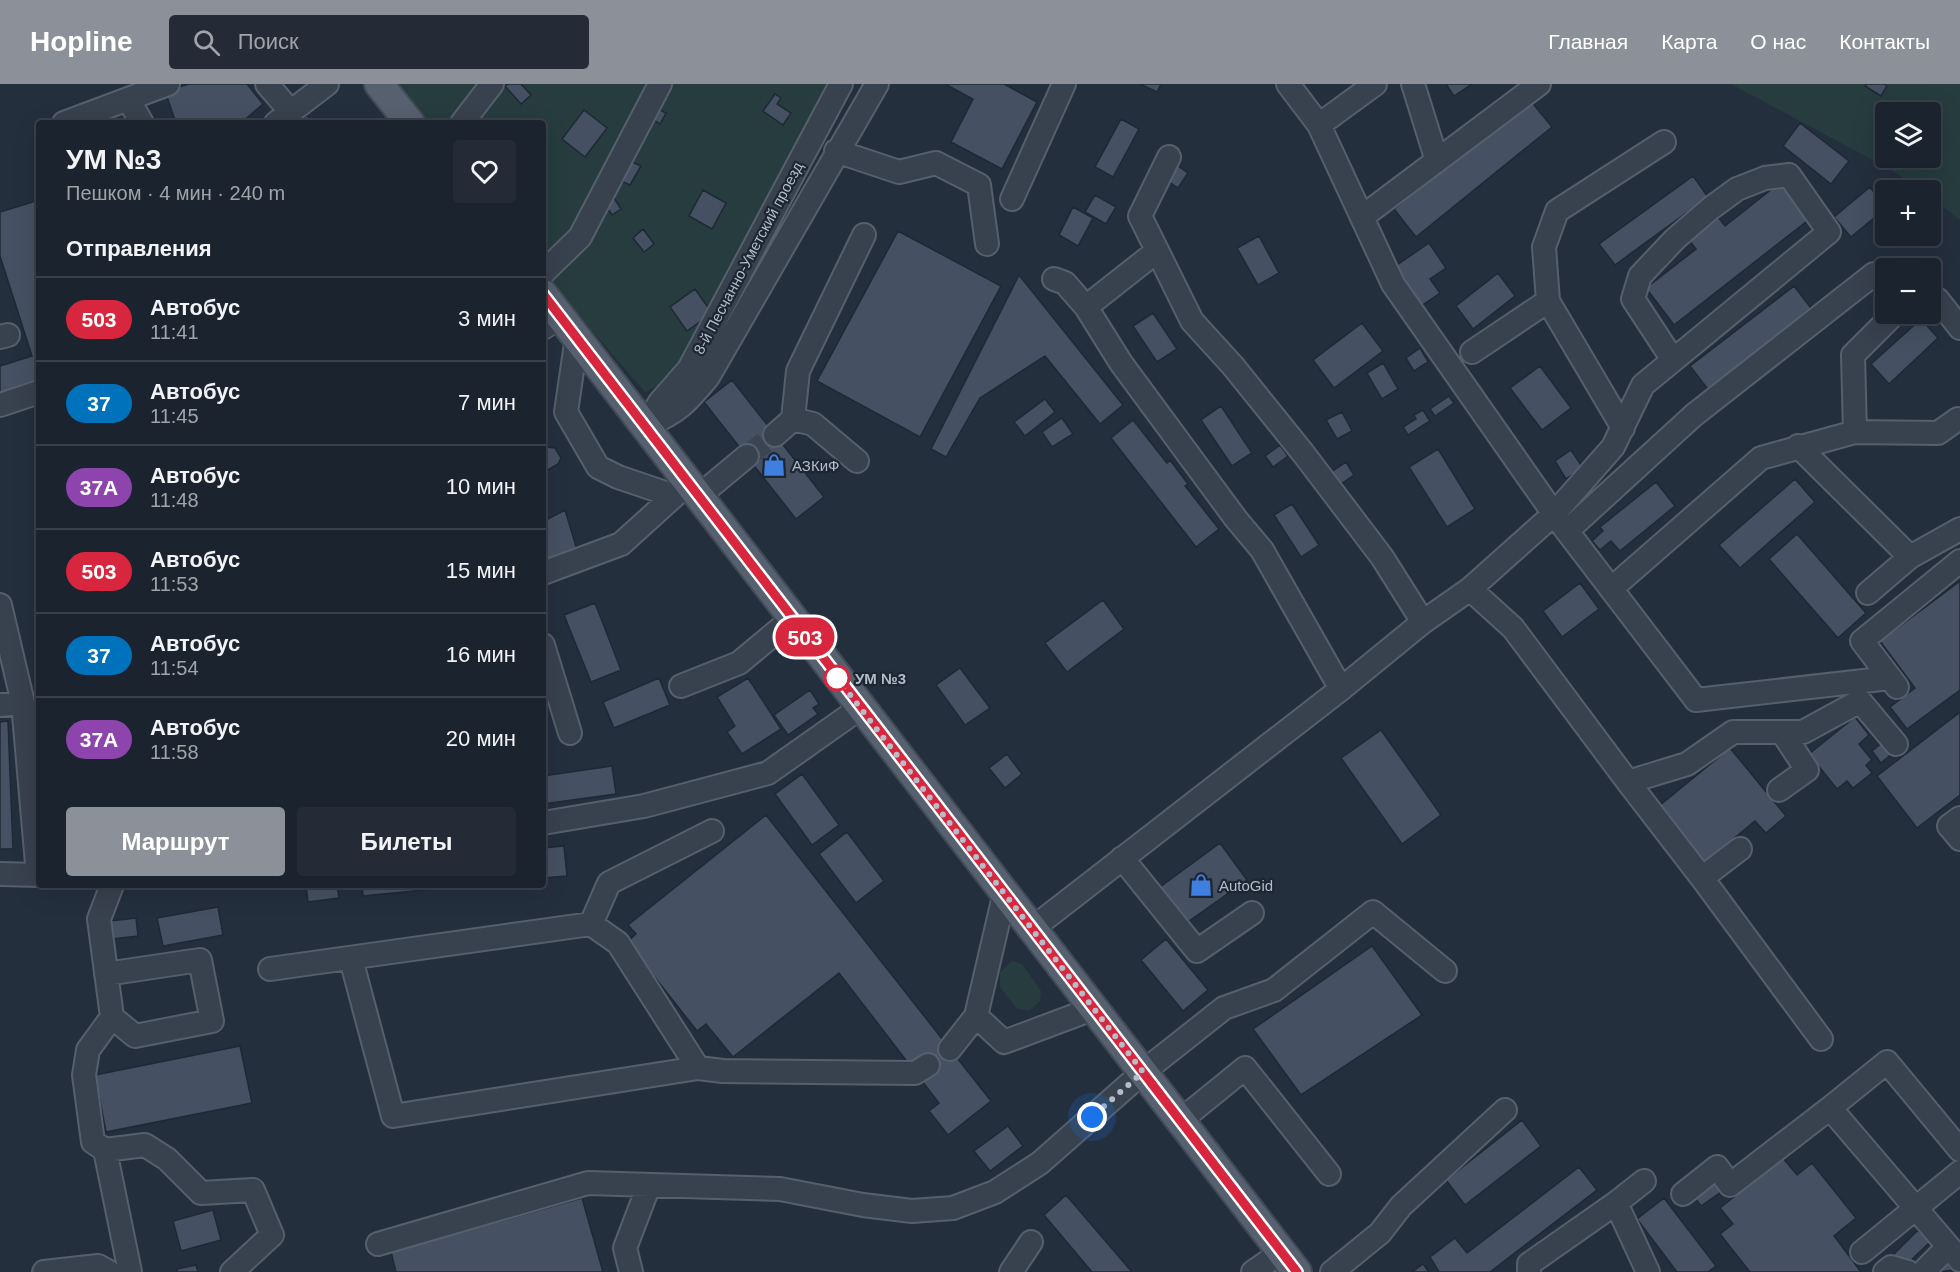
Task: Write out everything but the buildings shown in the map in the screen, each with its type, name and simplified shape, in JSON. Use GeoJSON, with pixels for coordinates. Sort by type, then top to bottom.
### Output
{"type":"FeatureCollection","features":[{"type":"Feature","properties":{"kind":"main road"},"geometry":{"type":"LineString","coordinates":[[379,84],[408,120]]}},
{"type":"Feature","properties":{"kind":"main road"},"geometry":{"type":"LineString","coordinates":[[546,300],[560,327],[646,425],[688,491],[792,619],[1290,1262]]}},
{"type":"Feature","properties":{"kind":"street"},"geometry":{"type":"LineString","coordinates":[[72,120],[168,84]]}},
{"type":"Feature","properties":{"kind":"street"},"geometry":{"type":"LineString","coordinates":[[267,84],[283,117],[315,88]]}},
{"type":"Feature","properties":{"kind":"street"},"geometry":{"type":"LineString","coordinates":[[464,120],[492,84]]}},
{"type":"Feature","properties":{"kind":"street"},"geometry":{"type":"LineString","coordinates":[[546,270],[580,237],[660,84]]}},
{"type":"Feature","properties":{"kind":"street","name":"8-й Песчанно-Уметский проезд"},"geometry":{"type":"LineString","coordinates":[[646,425],[660,402],[689,369],[841,84]]}},
{"type":"Feature","properties":{"kind":"street"},"geometry":{"type":"LineString","coordinates":[[646,425],[665,418],[683,407],[708,377],[836,151],[877,84]]}},
{"type":"Feature","properties":{"kind":"street"},"geometry":{"type":"LineString","coordinates":[[1012,198],[1064,84]]}},
{"type":"Feature","properties":{"kind":"street"},"geometry":{"type":"LineString","coordinates":[[1288,84],[1319,125],[1393,284],[1560,523],[1696,700],[1893,682],[1862,641],[1960,561]]}},
{"type":"Feature","properties":{"kind":"street"},"geometry":{"type":"LineString","coordinates":[[1319,125],[1375,84]]}},
{"type":"Feature","properties":{"kind":"street"},"geometry":{"type":"LineString","coordinates":[[1413,84],[1437,161]]}},
{"type":"Feature","properties":{"kind":"street"},"geometry":{"type":"LineString","coordinates":[[1362,218],[1539,84]]}},
{"type":"Feature","properties":{"kind":"street"},"geometry":{"type":"LineString","coordinates":[[128,99],[140,120]]}},
{"type":"Feature","properties":{"kind":"street"},"geometry":{"type":"LineString","coordinates":[[1623,428],[1548,300],[1544,247],[1557,211],[1664,142]]}},
{"type":"Feature","properties":{"kind":"street"},"geometry":{"type":"LineString","coordinates":[[836,151],[899,172],[936,163],[979,186],[987,244]]}},
{"type":"Feature","properties":{"kind":"street"},"geometry":{"type":"LineString","coordinates":[[1169,157],[1140,216],[1192,321],[1233,366],[1310,463],[1382,557],[1424,622]]}},
{"type":"Feature","properties":{"kind":"street"},"geometry":{"type":"LineString","coordinates":[[1560,523],[1614,447],[1643,386],[1830,232],[1789,175],[1765,178],[1737,189],[1674,239],[1640,276],[1634,299],[1673,360]]}},
{"type":"Feature","properties":{"kind":"street"},"geometry":{"type":"LineString","coordinates":[[775,435],[793,419],[798,371],[864,235]]}},
{"type":"Feature","properties":{"kind":"street"},"geometry":{"type":"LineString","coordinates":[[1086,307],[1157,251]]}},
{"type":"Feature","properties":{"kind":"street"},"geometry":{"type":"LineString","coordinates":[[1033,928],[1424,622],[1560,523],[1874,274]]}},
{"type":"Feature","properties":{"kind":"street"},"geometry":{"type":"LineString","coordinates":[[1054,279],[1065,283],[1086,307],[1120,363],[1236,519],[1262,550],[1341,689]]}},
{"type":"Feature","properties":{"kind":"street"},"geometry":{"type":"LineString","coordinates":[[1472,352],[1548,300]]}},
{"type":"Feature","properties":{"kind":"street"},"geometry":{"type":"LineString","coordinates":[[1941,304],[1960,328]]}},
{"type":"Feature","properties":{"kind":"street"},"geometry":{"type":"LineString","coordinates":[[1855,432],[1853,355],[1884,324]]}},
{"type":"Feature","properties":{"kind":"street"},"geometry":{"type":"LineString","coordinates":[[560,327],[566,412],[598,467],[618,477],[688,491]]}},
{"type":"Feature","properties":{"kind":"street"},"geometry":{"type":"LineString","coordinates":[[0,405],[36,393]]}},
{"type":"Feature","properties":{"kind":"street"},"geometry":{"type":"LineString","coordinates":[[793,419],[813,424],[856,461]]}},
{"type":"Feature","properties":{"kind":"street"},"geometry":{"type":"LineString","coordinates":[[1611,589],[1761,458],[1855,432],[1938,433],[1958,419]]}},
{"type":"Feature","properties":{"kind":"street"},"geometry":{"type":"LineString","coordinates":[[1798,446],[1910,557]]}},
{"type":"Feature","properties":{"kind":"street"},"geometry":{"type":"LineString","coordinates":[[546,572],[621,544],[688,491],[747,456]]}},
{"type":"Feature","properties":{"kind":"street"},"geometry":{"type":"LineString","coordinates":[[1868,593],[1910,557],[1960,529]]}},
{"type":"Feature","properties":{"kind":"street"},"geometry":{"type":"LineString","coordinates":[[1470,589],[1513,628],[1821,1039]]}},
{"type":"Feature","properties":{"kind":"street"},"geometry":{"type":"LineString","coordinates":[[0,605],[23,703],[36,843]]}},
{"type":"Feature","properties":{"kind":"street"},"geometry":{"type":"LineString","coordinates":[[681,686],[739,663],[792,619]]}},
{"type":"Feature","properties":{"kind":"street"},"geometry":{"type":"LineString","coordinates":[[546,655],[570,733]]}},
{"type":"Feature","properties":{"kind":"street"},"geometry":{"type":"LineString","coordinates":[[1628,782],[1687,764],[1733,732],[1803,732],[1860,701],[1896,744]]}},
{"type":"Feature","properties":{"kind":"street"},"geometry":{"type":"LineString","coordinates":[[0,705],[23,703]]}},
{"type":"Feature","properties":{"kind":"street"},"geometry":{"type":"LineString","coordinates":[[546,822],[644,806],[768,773],[860,708]]}},
{"type":"Feature","properties":{"kind":"street"},"geometry":{"type":"LineString","coordinates":[[1779,790],[1808,770],[1782,732]]}},
{"type":"Feature","properties":{"kind":"street"},"geometry":{"type":"LineString","coordinates":[[1960,818],[1950,826],[1960,840]]}},
{"type":"Feature","properties":{"kind":"street"},"geometry":{"type":"LineString","coordinates":[[591,924],[609,883],[712,831]]}},
{"type":"Feature","properties":{"kind":"street"},"geometry":{"type":"LineString","coordinates":[[1702,878],[1740,849]]}},
{"type":"Feature","properties":{"kind":"street"},"geometry":{"type":"LineString","coordinates":[[1122,858],[1197,951],[1252,913]]}},
{"type":"Feature","properties":{"kind":"street"},"geometry":{"type":"LineString","coordinates":[[0,874],[36,875]]}},
{"type":"Feature","properties":{"kind":"street"},"geometry":{"type":"LineString","coordinates":[[106,974],[201,960],[212,1021],[135,1036],[112,1017],[106,974],[99,919],[111,888]]}},
{"type":"Feature","properties":{"kind":"street"},"geometry":{"type":"LineString","coordinates":[[950,1049],[975,1017],[1005,892]]}},
{"type":"Feature","properties":{"kind":"street"},"geometry":{"type":"LineString","coordinates":[[378,1245],[588,1183],[780,1189],[863,1205],[912,1211],[953,1208],[995,1192],[1040,1163],[1143,1072],[1224,1008],[1275,990],[1373,912],[1445,971]]}},
{"type":"Feature","properties":{"kind":"street"},"geometry":{"type":"LineString","coordinates":[[270,969],[591,924],[618,943],[698,1068]]}},
{"type":"Feature","properties":{"kind":"street"},"geometry":{"type":"LineString","coordinates":[[351,959],[393,1116],[698,1068],[723,1071],[915,1073],[928,1065]]}},
{"type":"Feature","properties":{"kind":"street"},"geometry":{"type":"LineString","coordinates":[[975,1017],[1004,1042],[1095,1008]]}},
{"type":"Feature","properties":{"kind":"street"},"geometry":{"type":"LineString","coordinates":[[112,1017],[88,1050],[84,1076],[93,1142],[105,1150],[145,1145],[167,1159],[201,1193],[253,1190],[272,1235],[232,1272]]}},
{"type":"Feature","properties":{"kind":"street"},"geometry":{"type":"LineString","coordinates":[[1683,1194],[1717,1167],[1730,1185],[1887,1062],[1960,1150]]}},
{"type":"Feature","properties":{"kind":"street"},"geometry":{"type":"LineString","coordinates":[[1181,1120],[1245,1068],[1329,1174]]}},
{"type":"Feature","properties":{"kind":"street"},"geometry":{"type":"LineString","coordinates":[[1830,1108],[1954,1254],[1923,1272]]}},
{"type":"Feature","properties":{"kind":"street"},"geometry":{"type":"LineString","coordinates":[[1332,1272],[1380,1233],[1401,1206],[1505,1110]]}},
{"type":"Feature","properties":{"kind":"street"},"geometry":{"type":"LineString","coordinates":[[105,1150],[130,1272]]}},
{"type":"Feature","properties":{"kind":"street"},"geometry":{"type":"LineString","coordinates":[[1862,1252],[1960,1172]]}},
{"type":"Feature","properties":{"kind":"street"},"geometry":{"type":"LineString","coordinates":[[1529,1272],[1529,1264],[1644,1181]]}},
{"type":"Feature","properties":{"kind":"street"},"geometry":{"type":"LineString","coordinates":[[631,1272],[625,1248],[649,1185]]}},
{"type":"Feature","properties":{"kind":"street"},"geometry":{"type":"LineString","coordinates":[[1616,1203],[1647,1272]]}},
{"type":"Feature","properties":{"kind":"street"},"geometry":{"type":"LineString","coordinates":[[1011,1272],[1031,1242]]}},
{"type":"Feature","properties":{"kind":"street"},"geometry":{"type":"LineString","coordinates":[[1253,1272],[1290,1262]]}},
{"type":"Feature","properties":{"kind":"street"},"geometry":{"type":"LineString","coordinates":[[44,1272],[98,1266],[109,1272]]}},
{"type":"Feature","properties":{"kind":"street"},"geometry":{"type":"LineString","coordinates":[[1885,1272],[1891,1267],[1908,1272]]}},
{"type":"Feature","properties":{"kind":"green space"},"geometry":{"type":"Polygon","coordinates":[[[390,84],[847,84],[695,367],[645,392],[546,277],[546,120],[418,120],[390,84]]]}},
{"type":"Feature","properties":{"kind":"green space"},"geometry":{"type":"Polygon","coordinates":[[[1731,84],[1960,84],[1960,220],[1941,206],[1941,180],[1906,180],[1888,168],[1941,168],[1941,102],[1875,102],[1875,161],[1731,84]]]}},
{"type":"Feature","properties":{"kind":"green space"},"geometry":{"type":"Polygon","coordinates":[[[1012,961],[1022,964],[1041,991],[1040,1001],[1029,1011],[1016,1008],[1000,987],[1000,972],[1012,961]]]}},
{"type":"Feature","properties":{"kind":"tunnel"},"geometry":{"type":"LineString","coordinates":[[747,456],[775,435]]}},
{"type":"Feature","properties":{"kind":"bus line","name":"503"},"geometry":{"type":"LineString","coordinates":[[546,298],[1297,1272]]}},
{"type":"Feature","properties":{"kind":"place","name":"АЗКиФ"},"geometry":{"type":"Point","coordinates":[774,465]}},
{"type":"Feature","properties":{"kind":"place","name":"УМ №3"},"geometry":{"type":"Point","coordinates":[837,678]}},
{"type":"Feature","properties":{"kind":"place","name":"AutoGid"},"geometry":{"type":"Point","coordinates":[1201,885]}},
{"type":"Feature","properties":{"kind":"route"},"geometry":{"type":"LineString","coordinates":[[837,678],[1143,1072],[1092,1117]]}}]}
